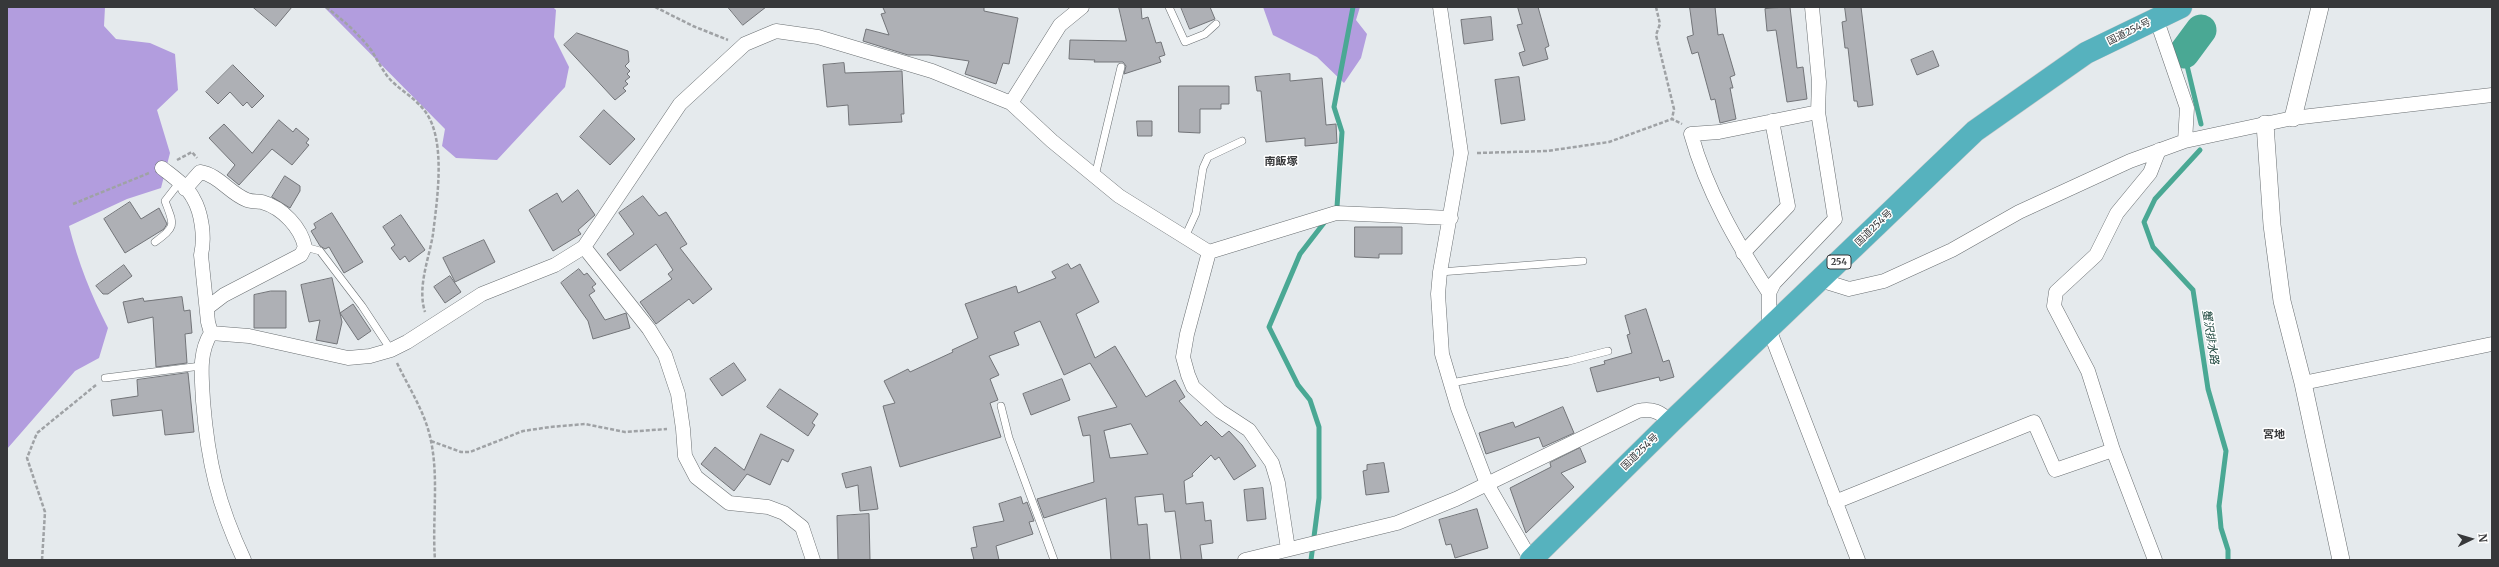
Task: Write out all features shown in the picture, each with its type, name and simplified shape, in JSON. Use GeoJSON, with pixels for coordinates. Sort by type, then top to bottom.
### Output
{"type":"FeatureCollection","features":[{"type":"Feature","properties":{"kind":"highway","name":"国道254号"},"geometry":{"type":"LineString","coordinates":[[1531,560],[1671,422],[1975,131],[2086,53],[2181,7]]}},
{"type":"Feature","properties":{"kind":"street"},"geometry":{"type":"LineString","coordinates":[[1011,102],[1060,25],[1082,7]]}},
{"type":"Feature","properties":{"kind":"street"},"geometry":{"type":"LineString","coordinates":[[1440,7],[1461,153],[1451,218],[1440,272],[1438,294],[1442,354],[1487,484],[1531,560]]}},
{"type":"Feature","properties":{"kind":"street"},"geometry":{"type":"LineString","coordinates":[[1812,7],[1819,82],[1818,112],[1835,219],[1774,283],[1769,293],[1769,329],[1858,560]]}},
{"type":"Feature","properties":{"kind":"street"},"geometry":{"type":"LineString","coordinates":[[2293,118],[2320,7]]}},
{"type":"Feature","properties":{"kind":"street"},"geometry":{"type":"LineString","coordinates":[[2156,18],[2181,86],[2187,108],[2185,141]]}},
{"type":"Feature","properties":{"kind":"street"},"geometry":{"type":"LineString","coordinates":[[211,333],[249,336],[348,358],[370,356],[391,350],[430,328],[482,294],[555,265],[584,247],[680,104],[745,44],[776,31],[818,37],[932,71],[1011,102],[1119,196],[1209,252],[1336,213],[1451,218]]}},
{"type":"Feature","properties":{"kind":"street"},"geometry":{"type":"LineString","coordinates":[[1820,280],[1849,289],[1884,281],[1952,250],[2019,212],[2130,161],[2185,141],[2293,118],[2492,95]]}},
{"type":"Feature","properties":{"kind":"street"},"geometry":{"type":"LineString","coordinates":[[1769,293],[1721,214],[1697,156],[1691,134],[1720,132],[1818,112]]}},
{"type":"Feature","properties":{"kind":"street"},"geometry":{"type":"LineString","coordinates":[[1743,252],[1788,206],[1772,122]]}},
{"type":"Feature","properties":{"kind":"street"},"geometry":{"type":"LineString","coordinates":[[2265,124],[2272,225],[2282,301],[2304,383],[2341,560]]}},
{"type":"Feature","properties":{"kind":"street"},"geometry":{"type":"LineString","coordinates":[[2155,560],[2112,450],[2088,371],[2054,306],[2056,292],[2096,255],[2117,213],[2150,173],[2159,150]]}},
{"type":"Feature","properties":{"kind":"street"},"geometry":{"type":"LineString","coordinates":[[162,168],[193,197],[202,229],[203,245],[201,255],[211,333],[207,340],[201,366],[207,450],[214,481],[244,560]]}},
{"type":"Feature","properties":{"kind":"street"},"geometry":{"type":"LineString","coordinates":[[182,186],[200,172],[211,174],[247,200],[264,202],[289,220],[302,234],[305,248],[301,255],[224,295],[207,308]]}},
{"type":"Feature","properties":{"kind":"street"},"geometry":{"type":"LineString","coordinates":[[584,247],[648,329],[665,355],[678,394],[684,429],[685,456],[696,477],[729,503],[768,507],[784,513],[802,527],[813,560]]}},
{"type":"Feature","properties":{"kind":"street"},"geometry":{"type":"LineString","coordinates":[[1209,252],[1187,334],[1183,357],[1193,387],[1220,412],[1249,430],[1269,458],[1278,483],[1288,549]]}},
{"type":"Feature","properties":{"kind":"street"},"geometry":{"type":"LineString","coordinates":[[2304,383],[2492,344]]}},
{"type":"Feature","properties":{"kind":"street"},"geometry":{"type":"LineString","coordinates":[[1245,560],[1396,523],[1487,484],[1638,411],[1647,409],[1659,411],[1671,422]]}},
{"type":"Feature","properties":{"kind":"street"},"geometry":{"type":"LineString","coordinates":[[1835,502],[2034,422],[2055,470],[2112,450]]}},
{"type":"Feature","properties":{"kind":"lane"},"geometry":{"type":"LineString","coordinates":[[1169,7],[1185,42],[1205,34],[1216,24]]}},
{"type":"Feature","properties":{"kind":"lane"},"geometry":{"type":"LineString","coordinates":[[1095,176],[1121,67]]}},
{"type":"Feature","properties":{"kind":"lane"},"geometry":{"type":"LineString","coordinates":[[1185,237],[1196,213],[1203,168],[1208,157],[1242,141]]}},
{"type":"Feature","properties":{"kind":"lane"},"geometry":{"type":"LineString","coordinates":[[155,242],[171,230],[173,223],[166,201],[182,186]]}},
{"type":"Feature","properties":{"kind":"lane"},"geometry":{"type":"LineString","coordinates":[[305,248],[320,251],[362,306],[391,350]]}},
{"type":"Feature","properties":{"kind":"lane"},"geometry":{"type":"LineString","coordinates":[[1440,272],[1583,261]]}},
{"type":"Feature","properties":{"kind":"lane"},"geometry":{"type":"LineString","coordinates":[[1451,382],[1562,362],[1608,351]]}},
{"type":"Feature","properties":{"kind":"lane"},"geometry":{"type":"LineString","coordinates":[[105,378],[201,366]]}},
{"type":"Feature","properties":{"kind":"lane"},"geometry":{"type":"LineString","coordinates":[[1001,406],[1009,438],[1054,560]]}},
{"type":"Feature","properties":{"kind":"path"},"geometry":{"type":"LineString","coordinates":[[326,7],[359,35],[388,77],[418,103],[430,119],[436,138],[438,174],[436,210],[423,280],[422,303],[430,328]]}},
{"type":"Feature","properties":{"kind":"path"},"geometry":{"type":"LineString","coordinates":[[655,7],[722,39],[745,44]]}},
{"type":"Feature","properties":{"kind":"path"},"geometry":{"type":"LineString","coordinates":[[1656,7],[1660,24],[1656,35],[1674,109],[1672,119]]}},
{"type":"Feature","properties":{"kind":"path"},"geometry":{"type":"LineString","coordinates":[[1461,153],[1547,151],[1609,142],[1672,119],[1680,122],[1691,134]]}},
{"type":"Feature","properties":{"kind":"path"},"geometry":{"type":"LineString","coordinates":[[73,204],[162,168]]}},
{"type":"Feature","properties":{"kind":"path"},"geometry":{"type":"LineString","coordinates":[[391,350],[422,414],[431,440],[435,473],[435,560]]}},
{"type":"Feature","properties":{"kind":"path"},"geometry":{"type":"LineString","coordinates":[[42,560],[45,512],[27,458],[37,433],[105,378]]}},
{"type":"Feature","properties":{"kind":"path"},"geometry":{"type":"LineString","coordinates":[[431,440],[461,452],[470,452],[523,431],[550,427],[585,424],[625,432],[684,429]]}},
{"type":"Feature","properties":{"kind":"shaded area"},"geometry":{"type":"Polygon","coordinates":[[[7,7],[105,7],[104,26],[116,39],[150,43],[175,54],[178,90],[157,110],[170,153],[161,188],[127,199],[69,226],[76,252],[96,303],[108,328],[99,358],[75,371],[7,449],[7,7]]]}},
{"type":"Feature","properties":{"kind":"shaded area"},"geometry":{"type":"Polygon","coordinates":[[[324,7],[553,7],[556,10],[554,37],[569,67],[565,87],[497,160],[456,158],[442,146],[445,129],[324,7]]]}},
{"type":"Feature","properties":{"kind":"shaded area"},"geometry":{"type":"Polygon","coordinates":[[[1263,7],[1360,7],[1356,20],[1367,34],[1361,58],[1344,83],[1317,57],[1273,35],[1263,7]]]}},
{"type":"Feature","properties":{"kind":"building"},"geometry":{"type":"Polygon","coordinates":[[[253,7],[292,7],[276,26],[253,7]]]}},
{"type":"Feature","properties":{"kind":"building"},"geometry":{"type":"Polygon","coordinates":[[[728,7],[766,7],[743,25],[728,7]]]}},
{"type":"Feature","properties":{"kind":"building"},"geometry":{"type":"Polygon","coordinates":[[[883,7],[984,7],[984,11],[1018,18],[1009,64],[1003,63],[996,84],[965,74],[969,61],[929,55],[908,55],[863,41],[866,29],[889,35],[881,14],[885,13],[883,7]]]}},
{"type":"Feature","properties":{"kind":"building"},"geometry":{"type":"Polygon","coordinates":[[[1119,7],[1141,7],[1142,19],[1148,17],[1156,43],[1161,42],[1165,55],[1159,57],[1161,62],[1124,74],[1126,66],[1123,62],[1094,62],[1095,60],[1069,59],[1070,40],[1126,41],[1119,7]]]}},
{"type":"Feature","properties":{"kind":"building"},"geometry":{"type":"Polygon","coordinates":[[[1181,7],[1210,7],[1215,19],[1190,29],[1181,7]]]}},
{"type":"Feature","properties":{"kind":"building"},"geometry":{"type":"Polygon","coordinates":[[[1518,7],[1538,7],[1549,46],[1545,48],[1548,59],[1523,66],[1519,53],[1525,51],[1517,25],[1522,24],[1518,7]]]}},
{"type":"Feature","properties":{"kind":"building"},"geometry":{"type":"Polygon","coordinates":[[[1690,7],[1715,7],[1718,35],[1723,34],[1735,75],[1730,77],[1733,88],[1730,88],[1736,119],[1720,123],[1715,99],[1711,100],[1698,52],[1692,54],[1687,37],[1693,35],[1690,7]]]}},
{"type":"Feature","properties":{"kind":"building"},"geometry":{"type":"Polygon","coordinates":[[[1790,7],[1797,68],[1803,67],[1807,99],[1787,102],[1776,30],[1767,31],[1765,9],[1790,7]]]}},
{"type":"Feature","properties":{"kind":"building"},"geometry":{"type":"Polygon","coordinates":[[[1845,7],[1861,7],[1873,105],[1858,107],[1857,101],[1854,101],[1848,48],[1845,48],[1842,22],[1846,21],[1845,7]]]}},
{"type":"Feature","properties":{"kind":"building"},"geometry":{"type":"Polygon","coordinates":[[[1491,17],[1493,40],[1464,44],[1461,20],[1491,17]]]}},
{"type":"Feature","properties":{"kind":"building"},"geometry":{"type":"Polygon","coordinates":[[[577,33],[628,51],[629,62],[625,66],[630,71],[627,74],[630,77],[625,81],[628,84],[623,88],[626,91],[615,100],[564,45],[577,33]]]}},
{"type":"Feature","properties":{"kind":"building"},"geometry":{"type":"Polygon","coordinates":[[[1933,51],[1939,66],[1917,75],[1911,60],[1933,51]]]}},
{"type":"Feature","properties":{"kind":"building"},"geometry":{"type":"Polygon","coordinates":[[[844,63],[845,73],[902,71],[904,114],[901,114],[902,122],[849,125],[848,105],[827,107],[823,65],[844,63]]]}},
{"type":"Feature","properties":{"kind":"building"},"geometry":{"type":"Polygon","coordinates":[[[233,65],[264,96],[252,108],[247,102],[243,106],[230,92],[218,104],[206,92],[233,65]]]}},
{"type":"Feature","properties":{"kind":"building"},"geometry":{"type":"Polygon","coordinates":[[[1290,74],[1290,81],[1322,78],[1326,125],[1336,124],[1337,143],[1305,146],[1305,138],[1266,142],[1261,91],[1257,91],[1255,77],[1290,74]]]}},
{"type":"Feature","properties":{"kind":"building"},"geometry":{"type":"Polygon","coordinates":[[[1519,77],[1525,120],[1501,124],[1495,80],[1519,77]]]}},
{"type":"Feature","properties":{"kind":"building"},"geometry":{"type":"Polygon","coordinates":[[[1179,86],[1229,86],[1229,104],[1221,104],[1221,109],[1200,109],[1200,133],[1179,132],[1179,86]]]}},
{"type":"Feature","properties":{"kind":"building"},"geometry":{"type":"Polygon","coordinates":[[[604,110],[635,139],[610,165],[580,137],[604,110]]]}},
{"type":"Feature","properties":{"kind":"building"},"geometry":{"type":"Polygon","coordinates":[[[279,120],[293,132],[296,128],[309,139],[306,143],[309,145],[292,165],[272,149],[239,185],[227,175],[235,165],[209,138],[224,124],[252,153],[279,120]]]}},
{"type":"Feature","properties":{"kind":"building"},"geometry":{"type":"Polygon","coordinates":[[[1137,121],[1152,121],[1152,136],[1138,136],[1137,121]]]}},
{"type":"Feature","properties":{"kind":"building"},"geometry":{"type":"Polygon","coordinates":[[[285,176],[300,186],[300,191],[290,208],[272,197],[285,176]]]}},
{"type":"Feature","properties":{"kind":"building"},"geometry":{"type":"Polygon","coordinates":[[[578,190],[595,215],[578,230],[581,234],[553,251],[529,210],[557,193],[562,202],[578,190]]]}},
{"type":"Feature","properties":{"kind":"building"},"geometry":{"type":"Polygon","coordinates":[[[643,196],[659,216],[666,212],[687,244],[680,248],[712,289],[693,304],[689,299],[656,324],[640,302],[672,279],[668,274],[673,270],[656,244],[620,271],[607,254],[634,234],[619,213],[643,196]]]}},
{"type":"Feature","properties":{"kind":"building"},"geometry":{"type":"Polygon","coordinates":[[[130,202],[141,219],[159,208],[167,224],[164,229],[125,253],[104,219],[130,202]]]}},
{"type":"Feature","properties":{"kind":"building"},"geometry":{"type":"Polygon","coordinates":[[[332,213],[363,262],[344,273],[329,247],[325,249],[320,246],[311,231],[316,228],[314,224],[332,213]]]}},
{"type":"Feature","properties":{"kind":"building"},"geometry":{"type":"Polygon","coordinates":[[[401,215],[425,250],[409,262],[405,256],[400,260],[391,248],[395,245],[383,227],[401,215]]]}},
{"type":"Feature","properties":{"kind":"building"},"geometry":{"type":"Polygon","coordinates":[[[1355,227],[1402,227],[1402,254],[1379,254],[1379,258],[1355,257],[1355,227]]]}},
{"type":"Feature","properties":{"kind":"building"},"geometry":{"type":"Polygon","coordinates":[[[484,240],[495,262],[455,282],[443,258],[484,240]]]}},
{"type":"Feature","properties":{"kind":"building"},"geometry":{"type":"Polygon","coordinates":[[[1068,264],[1071,269],[1080,264],[1099,302],[1076,314],[1095,358],[1115,346],[1146,397],[1175,380],[1185,397],[1179,401],[1201,426],[1206,421],[1222,437],[1229,431],[1242,445],[1256,466],[1234,480],[1219,457],[1215,460],[1211,455],[1192,474],[1193,476],[1184,481],[1186,504],[1203,502],[1205,521],[1211,520],[1213,543],[1200,545],[1202,560],[1181,560],[1175,511],[1165,512],[1163,494],[1135,497],[1138,525],[1147,524],[1150,560],[1111,560],[1106,498],[1044,518],[1037,499],[1094,482],[1090,435],[1083,436],[1078,417],[1117,407],[1090,363],[1064,375],[1040,321],[1014,332],[1019,345],[989,356],[999,375],[990,379],[998,400],[990,403],[1001,437],[900,467],[883,406],[895,403],[884,381],[908,369],[910,372],[953,352],[952,350],[978,338],[965,304],[1016,286],[1018,293],[1056,278],[1052,272],[1068,264]],[[1131,424],[1104,431],[1110,458],[1148,454],[1131,424]]]}},
{"type":"Feature","properties":{"kind":"building"},"geometry":{"type":"Polygon","coordinates":[[[124,265],[132,276],[108,294],[103,294],[96,286],[124,265]]]}},
{"type":"Feature","properties":{"kind":"building"},"geometry":{"type":"Polygon","coordinates":[[[579,269],[584,275],[587,273],[596,284],[592,287],[595,291],[589,295],[605,320],[626,313],[630,328],[593,339],[588,321],[561,283],[579,269]]]}},
{"type":"Feature","properties":{"kind":"building"},"geometry":{"type":"Polygon","coordinates":[[[450,276],[461,292],[445,303],[434,287],[450,276]]]}},
{"type":"Feature","properties":{"kind":"building"},"geometry":{"type":"Polygon","coordinates":[[[332,278],[342,322],[337,344],[316,340],[320,320],[309,322],[301,285],[332,278]]]}},
{"type":"Feature","properties":{"kind":"building"},"geometry":{"type":"Polygon","coordinates":[[[271,291],[286,291],[286,328],[254,328],[254,295],[271,291]]]}},
{"type":"Feature","properties":{"kind":"building"},"geometry":{"type":"Polygon","coordinates":[[[182,297],[184,311],[190,310],[192,333],[185,334],[187,363],[156,367],[153,317],[128,323],[123,302],[143,298],[144,301],[182,297]]]}},
{"type":"Feature","properties":{"kind":"building"},"geometry":{"type":"Polygon","coordinates":[[[353,304],[371,331],[358,340],[340,313],[353,304]]]}},
{"type":"Feature","properties":{"kind":"building"},"geometry":{"type":"Polygon","coordinates":[[[1646,309],[1663,362],[1669,360],[1674,377],[1660,381],[1659,377],[1597,392],[1590,368],[1605,364],[1604,361],[1632,353],[1627,335],[1630,334],[1625,316],[1646,309]]]}},
{"type":"Feature","properties":{"kind":"building"},"geometry":{"type":"Polygon","coordinates":[[[734,363],[746,380],[722,396],[710,379],[734,363]]]}},
{"type":"Feature","properties":{"kind":"building"},"geometry":{"type":"Polygon","coordinates":[[[188,373],[194,432],[165,435],[162,410],[113,416],[111,400],[138,396],[137,380],[188,373]]]}},
{"type":"Feature","properties":{"kind":"building"},"geometry":{"type":"Polygon","coordinates":[[[1062,379],[1070,400],[1031,415],[1023,394],[1062,379]]]}},
{"type":"Feature","properties":{"kind":"building"},"geometry":{"type":"Polygon","coordinates":[[[780,389],[818,414],[812,423],[815,425],[808,436],[767,407],[780,389]]]}},
{"type":"Feature","properties":{"kind":"building"},"geometry":{"type":"Polygon","coordinates":[[[1563,407],[1574,433],[1543,447],[1539,437],[1486,454],[1479,433],[1513,422],[1515,427],[1563,407]]]}},
{"type":"Feature","properties":{"kind":"building"},"geometry":{"type":"Polygon","coordinates":[[[761,434],[794,450],[788,462],[782,459],[770,485],[747,474],[734,491],[701,464],[715,447],[744,470],[761,434]]]}},
{"type":"Feature","properties":{"kind":"building"},"geometry":{"type":"Polygon","coordinates":[[[1580,448],[1586,462],[1561,473],[1574,487],[1526,533],[1510,488],[1551,467],[1550,463],[1580,448]]]}},
{"type":"Feature","properties":{"kind":"building"},"geometry":{"type":"Polygon","coordinates":[[[1384,463],[1389,492],[1366,495],[1363,471],[1367,470],[1367,465],[1384,463]]]}},
{"type":"Feature","properties":{"kind":"building"},"geometry":{"type":"Polygon","coordinates":[[[871,467],[878,509],[860,511],[858,485],[846,488],[842,474],[871,467]]]}},
{"type":"Feature","properties":{"kind":"building"},"geometry":{"type":"Polygon","coordinates":[[[1263,488],[1266,519],[1247,521],[1244,490],[1263,488]]]}},
{"type":"Feature","properties":{"kind":"building"},"geometry":{"type":"Polygon","coordinates":[[[1021,497],[1023,504],[1027,502],[1034,521],[1029,522],[1033,534],[996,546],[999,560],[974,560],[971,548],[977,547],[973,527],[1004,521],[999,504],[1021,497]]]}},
{"type":"Feature","properties":{"kind":"building"},"geometry":{"type":"Polygon","coordinates":[[[1477,509],[1488,548],[1455,558],[1451,544],[1446,545],[1439,520],[1477,509]]]}},
{"type":"Feature","properties":{"kind":"building"},"geometry":{"type":"Polygon","coordinates":[[[869,514],[870,560],[838,560],[837,516],[869,514]]]}},
{"type":"Feature","properties":{"kind":"waterway"},"geometry":{"type":"LineString","coordinates":[[1333,212],[1337,207],[1342,132],[1334,107],[1353,7]]}},
{"type":"Feature","properties":{"kind":"waterway"},"geometry":{"type":"LineString","coordinates":[[2184,53],[2201,30]]}},
{"type":"Feature","properties":{"kind":"waterway","name":"蟹沢排水路"},"geometry":{"type":"LineString","coordinates":[[2184,53],[2201,124]]}},
{"type":"Feature","properties":{"kind":"waterway","name":"蟹沢排水路"},"geometry":{"type":"LineString","coordinates":[[2200,150],[2155,199],[2144,222],[2153,247],[2193,290],[2208,389],[2226,451],[2219,506],[2221,528],[2228,550],[2228,560]]}},
{"type":"Feature","properties":{"kind":"waterway"},"geometry":{"type":"LineString","coordinates":[[1311,560],[1319,498],[1319,427],[1310,400],[1298,385],[1269,327],[1300,254],[1327,219]]}},
{"type":"Feature","properties":{"kind":"district","name":"南飯塚"},"geometry":{"type":"Point","coordinates":[1281,162]}},
{"type":"Feature","properties":{"kind":"district","name":"宮地"},"geometry":{"type":"Point","coordinates":[2274,435]}}]}
